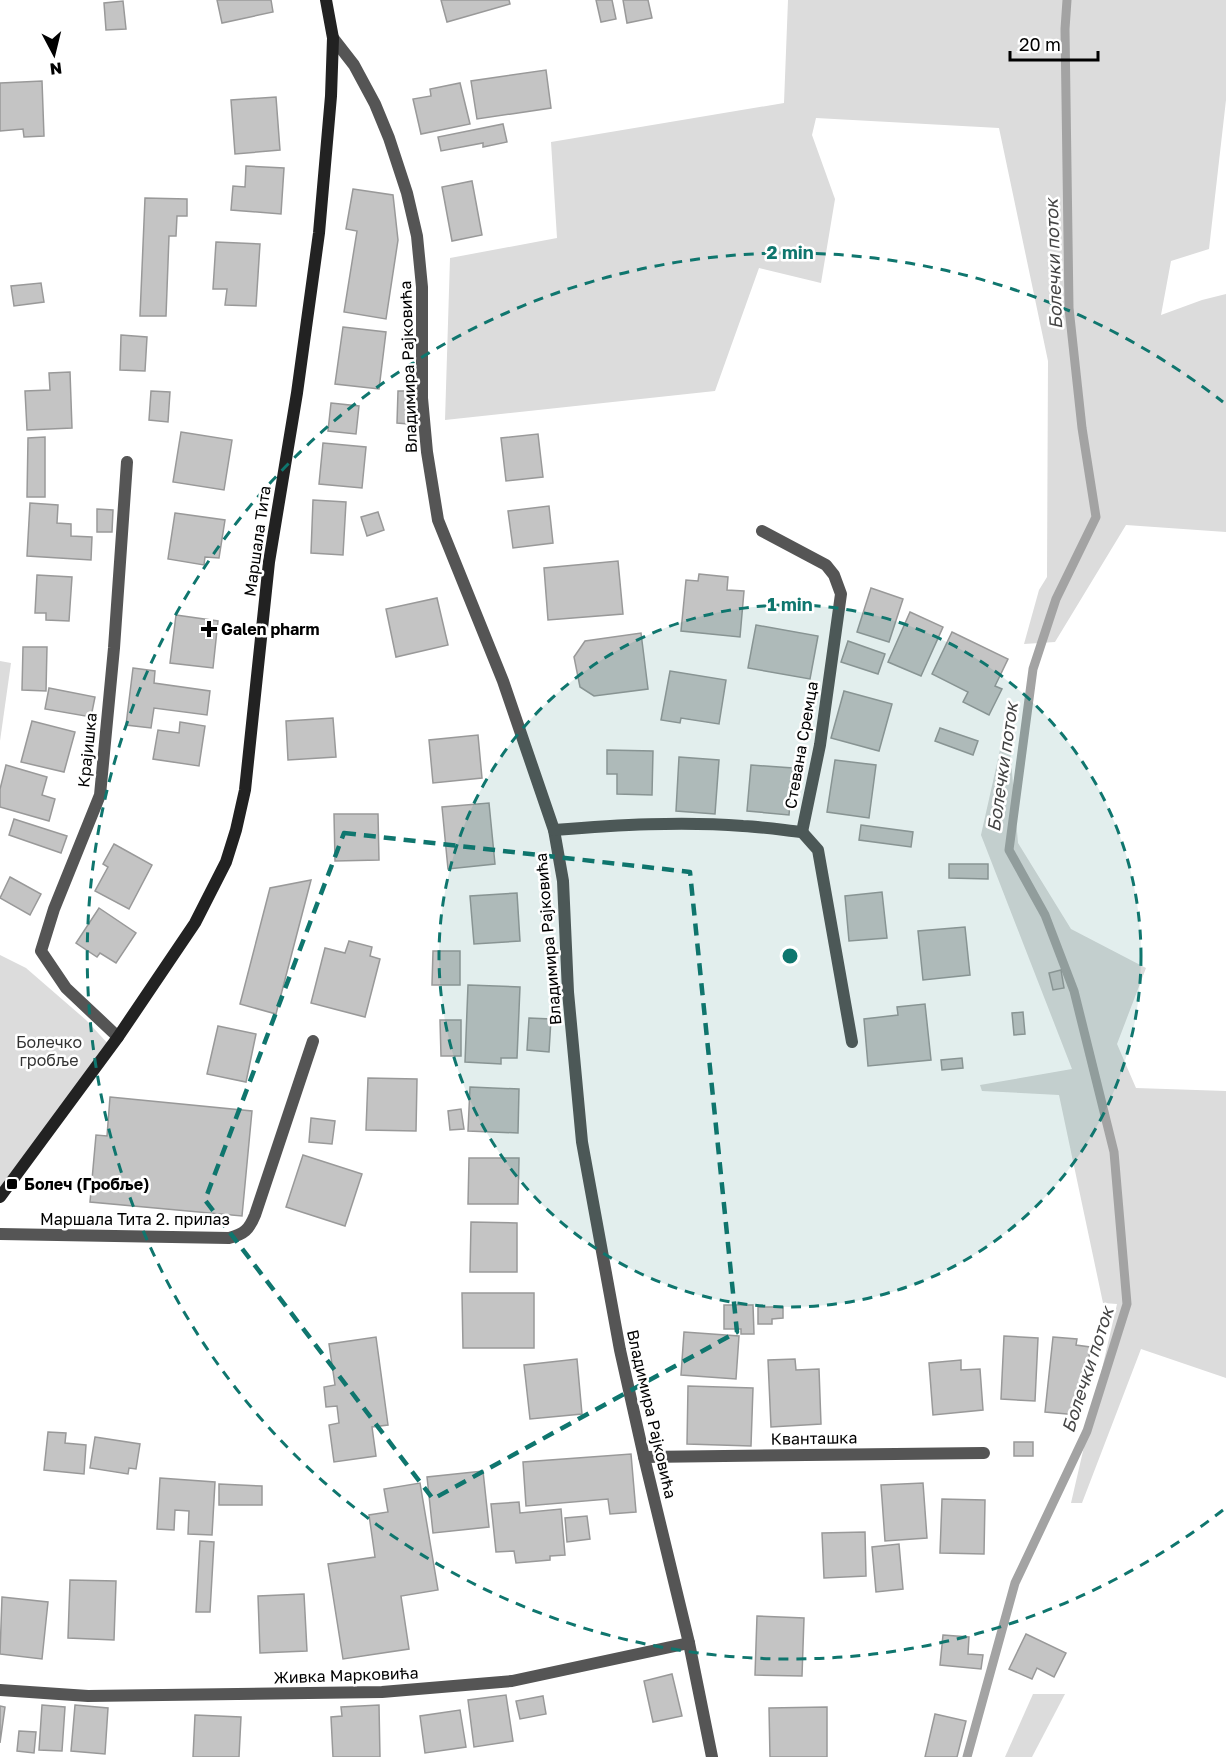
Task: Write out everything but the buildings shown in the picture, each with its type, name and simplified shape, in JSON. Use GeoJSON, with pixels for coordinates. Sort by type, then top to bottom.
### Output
{"type":"FeatureCollection","features":[{"type":"Feature","properties":{"kind":"street","name":"Маршала Тита"},"geometry":{"type":"LineString","coordinates":[[0,1197],[118,1037],[195,923],[226,862],[245,790],[269,562],[297,393],[319,233],[331,96],[333,38],[326,0]]}},
{"type":"Feature","properties":{"kind":"street","name":"Владимира Рајковића"},"geometry":{"type":"LineString","coordinates":[[333,38],[354,65],[375,104],[407,193],[417,236],[422,287],[422,398],[427,452],[438,520],[503,681],[554,830],[563,880],[568,992],[582,1142],[620,1350],[689,1643],[712,1757]]}},
{"type":"Feature","properties":{"kind":"street","name":"Крајишка"},"geometry":{"type":"LineString","coordinates":[[118,1037],[66,988],[41,951],[54,909],[100,795],[114,648],[127,462]]}},
{"type":"Feature","properties":{"kind":"street","name":"Стевана Сремца"},"geometry":{"type":"LineString","coordinates":[[554,830],[682,824],[743,825],[802,832],[819,745],[841,594],[834,575],[826,566],[762,531]]}},
{"type":"Feature","properties":{"kind":"street"},"geometry":{"type":"LineString","coordinates":[[802,832],[818,850],[852,1042]]}},
{"type":"Feature","properties":{"kind":"street","name":"Маршала Тита 2. прилаз"},"geometry":{"type":"LineString","coordinates":[[0,1234],[229,1238],[243,1234],[250,1228],[255,1215],[313,1041]]}},
{"type":"Feature","properties":{"kind":"street","name":"Кванташка"},"geometry":{"type":"LineString","coordinates":[[644,1457],[984,1452]]}},
{"type":"Feature","properties":{"kind":"street","name":"Живка Марковића"},"geometry":{"type":"LineString","coordinates":[[0,1690],[88,1696],[382,1692],[512,1681],[689,1643]]}},
{"type":"Feature","properties":{"kind":"highlighted area"},"geometry":{"type":"Polygon","coordinates":[[[344,833],[690,872],[737,1332],[433,1499],[205,1200],[344,833]]]}},
{"type":"Feature","properties":{"kind":"green space"},"geometry":{"type":"Polygon","coordinates":[[[788,0],[1226,0],[1226,100],[1209,249],[1171,261],[1161,315],[1226,294],[1226,532],[1126,525],[1055,642],[1024,644],[1039,590],[1047,577],[1048,361],[999,128],[816,118],[812,135],[835,199],[821,283],[759,268],[715,391],[445,420],[450,258],[557,238],[551,142],[784,103],[788,0]]]}},
{"type":"Feature","properties":{"kind":"green space"},"geometry":{"type":"Polygon","coordinates":[[[0,661],[11,663],[0,741],[0,661]]]}},
{"type":"Feature","properties":{"kind":"green space"},"geometry":{"type":"Polygon","coordinates":[[[1010,749],[1018,843],[1071,929],[1146,968],[1117,1044],[1136,1088],[1226,1091],[1226,1378],[1141,1349],[1082,1503],[1071,1503],[1117,1304],[1103,1303],[1059,1095],[982,1091],[980,1085],[1072,1069],[981,835],[1000,750],[1010,749]]]}},
{"type":"Feature","properties":{"kind":"green space","name":"Болечко гробље"},"geometry":{"type":"Polygon","coordinates":[[[0,955],[26,968],[86,1020],[111,1047],[0,1197],[0,955]]]}},
{"type":"Feature","properties":{"kind":"green space"},"geometry":{"type":"Polygon","coordinates":[[[1033,1694],[1065,1694],[1032,1757],[1005,1757],[1033,1694]]]}},
{"type":"Feature","properties":{"kind":"waterway","name":"Болечки поток"},"geometry":{"type":"LineString","coordinates":[[967,1757],[1015,1583],[1087,1431],[1127,1304],[1114,1152],[1074,991],[1045,915],[1009,850],[1033,669],[1056,599],[1096,517],[1082,428],[1069,308],[1065,29],[1067,0]]}},
{"type":"Feature","properties":{"kind":"place","name":"Galen pharm"},"geometry":{"type":"Point","coordinates":[209,629]}},
{"type":"Feature","properties":{"kind":"place","name":"Болеч (Гробље)"},"geometry":{"type":"Point","coordinates":[12,1184]}}]}
